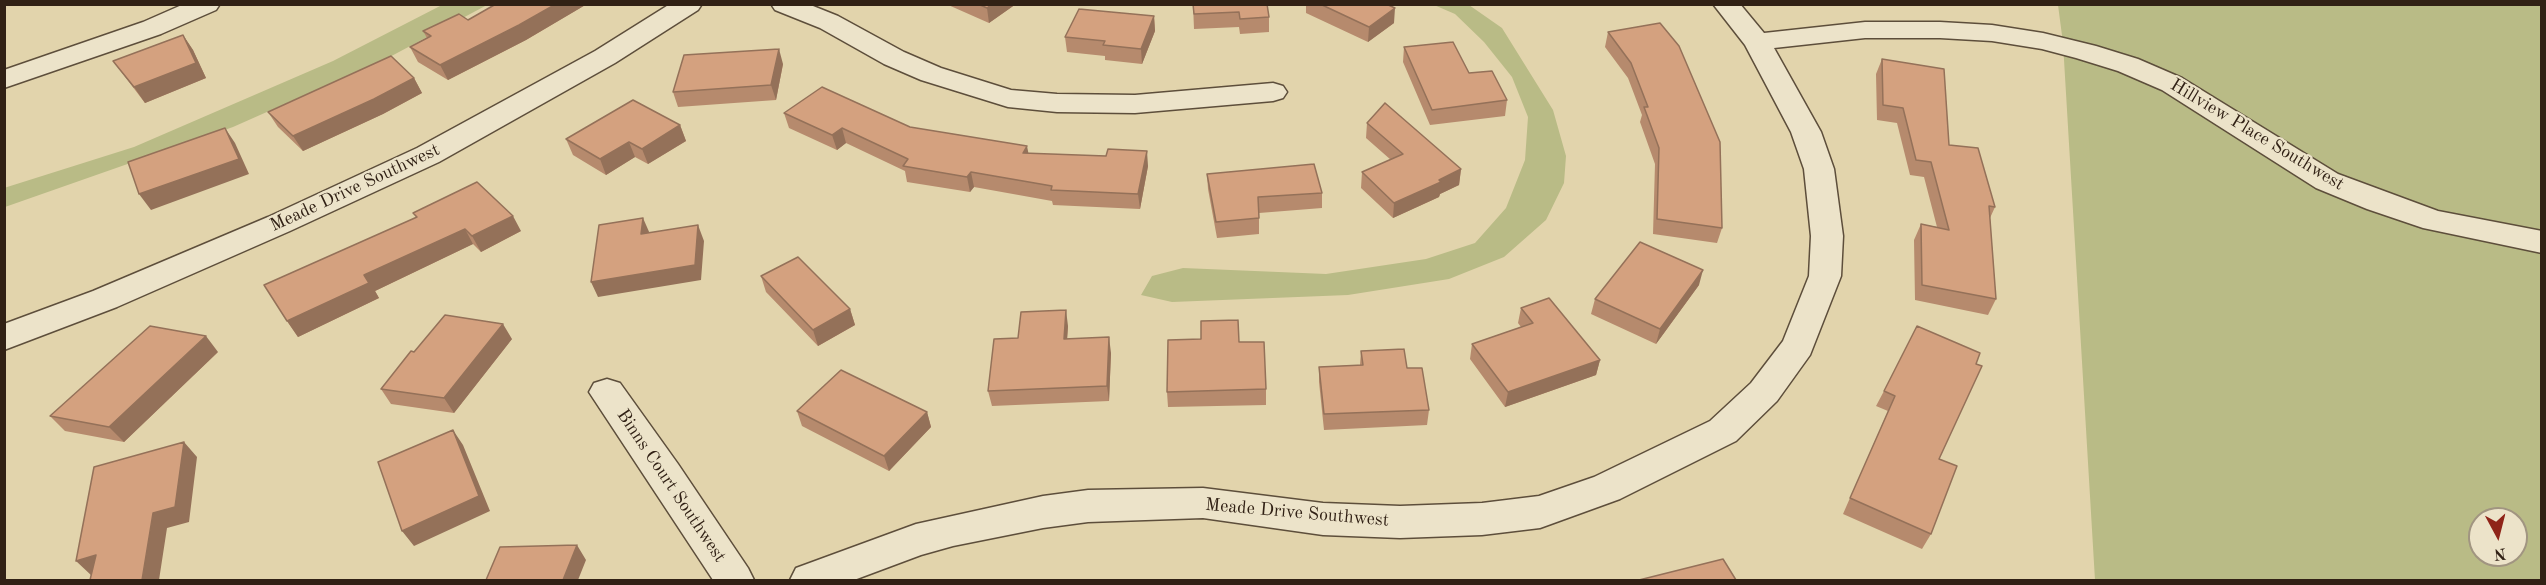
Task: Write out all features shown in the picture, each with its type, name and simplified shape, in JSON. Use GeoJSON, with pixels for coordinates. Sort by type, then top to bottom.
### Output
{"type":"FeatureCollection","features":[{"type":"Feature","properties":{"kind":"street"},"geometry":{"type":"LineString","coordinates":[[4,80],[152,28],[207,4]]}},
{"type":"Feature","properties":{"kind":"street","name":"Meade Drive Southwest"},"geometry":{"type":"LineString","coordinates":[[4,338],[105,299],[279,224],[428,155],[595,63],[688,4]]}},
{"type":"Feature","properties":{"kind":"street"},"geometry":{"type":"LineString","coordinates":[[784,4],[829,22],[894,58],[931,74],[1008,98],[1057,103],[1135,104],[1273,92]]}},
{"type":"Feature","properties":{"kind":"street","name":"Meade Drive Southwest"},"geometry":{"type":"LineString","coordinates":[[810,580],[925,538],[1042,512],[1083,506],[1203,503],[1323,519],[1401,522],[1482,519],[1540,512],[1607,488],[1723,431],[1764,392],[1798,346],[1825,276],[1827,236],[1819,169],[1806,132],[1757,42],[1726,4]]}},
{"type":"Feature","properties":{"kind":"street","name":"Hillview Place Southwest"},"geometry":{"type":"LineString","coordinates":[[1757,42],[1865,30],[1992,33],[2043,41],[2128,65],[2172,84],[2208,104],[2284,156],[2337,185],[2434,221],[2541,242]]}},
{"type":"Feature","properties":{"kind":"street","name":"Binns Court Southwest"},"geometry":{"type":"LineString","coordinates":[[607,392],[734,580]]}},
{"type":"Feature","properties":{"kind":"green space"},"geometry":{"type":"Polygon","coordinates":[[[442,5],[487,5],[384,60],[233,127],[5,207],[4,188],[134,147],[333,61],[442,5]]]}},
{"type":"Feature","properties":{"kind":"green space"},"geometry":{"type":"Polygon","coordinates":[[[1434,5],[1469,5],[1502,28],[1553,110],[1566,156],[1564,183],[1546,220],[1504,257],[1449,279],[1348,295],[1172,302],[1141,295],[1152,276],[1183,268],[1326,274],[1426,259],[1475,243],[1506,208],[1525,160],[1528,117],[1512,77],[1484,42],[1455,14],[1434,5]]]}},
{"type":"Feature","properties":{"kind":"green space"},"geometry":{"type":"Polygon","coordinates":[[[2058,5],[2541,5],[2541,580],[2095,580],[2063,43],[2058,5]]]}},
{"type":"Feature","properties":{"kind":"building"},"geometry":{"type":"Polygon","coordinates":[[[496,4],[556,4],[440,65],[410,47],[431,36],[423,31],[459,14],[468,20],[496,4]]]}},
{"type":"Feature","properties":{"kind":"building"},"geometry":{"type":"Polygon","coordinates":[[[978,4],[992,4],[987,8],[978,4]]]}},
{"type":"Feature","properties":{"kind":"building"},"geometry":{"type":"Polygon","coordinates":[[[1193,4],[1267,4],[1269,17],[1240,19],[1239,12],[1194,14],[1193,4]]]}},
{"type":"Feature","properties":{"kind":"building"},"geometry":{"type":"Polygon","coordinates":[[[1320,4],[1386,4],[1395,8],[1369,27],[1320,4]]]}},
{"type":"Feature","properties":{"kind":"building"},"geometry":{"type":"Polygon","coordinates":[[[1079,9],[1154,16],[1141,49],[1103,45],[1105,41],[1065,37],[1079,9]]]}},
{"type":"Feature","properties":{"kind":"building"},"geometry":{"type":"Polygon","coordinates":[[[1660,23],[1679,46],[1720,142],[1722,228],[1657,219],[1659,148],[1644,107],[1648,107],[1631,63],[1608,32],[1660,23]]]}},
{"type":"Feature","properties":{"kind":"building"},"geometry":{"type":"Polygon","coordinates":[[[183,35],[196,63],[134,87],[113,61],[183,35]]]}},
{"type":"Feature","properties":{"kind":"building"},"geometry":{"type":"Polygon","coordinates":[[[1453,42],[1469,73],[1492,71],[1507,100],[1432,110],[1404,47],[1453,42]]]}},
{"type":"Feature","properties":{"kind":"building"},"geometry":{"type":"Polygon","coordinates":[[[779,49],[771,85],[673,92],[684,55],[779,49]]]}},
{"type":"Feature","properties":{"kind":"building"},"geometry":{"type":"Polygon","coordinates":[[[391,56],[414,78],[293,136],[268,112],[391,56]]]}},
{"type":"Feature","properties":{"kind":"building"},"geometry":{"type":"Polygon","coordinates":[[[1882,59],[1944,69],[1949,145],[1978,148],[1995,207],[1989,206],[1996,299],[1922,285],[1921,224],[1949,230],[1931,162],[1916,160],[1903,108],[1883,105],[1882,59]]]}},
{"type":"Feature","properties":{"kind":"building"},"geometry":{"type":"Polygon","coordinates":[[[822,87],[910,127],[1027,146],[1023,153],[1106,156],[1108,149],[1147,151],[1138,194],[1051,190],[1052,186],[971,172],[967,177],[903,166],[908,159],[842,128],[832,135],[784,113],[822,87]]]}},
{"type":"Feature","properties":{"kind":"building"},"geometry":{"type":"Polygon","coordinates":[[[633,100],[680,125],[642,149],[629,142],[600,159],[566,139],[633,100]]]}},
{"type":"Feature","properties":{"kind":"building"},"geometry":{"type":"Polygon","coordinates":[[[1385,103],[1461,169],[1439,180],[1441,182],[1394,203],[1362,172],[1403,154],[1367,123],[1385,103]]]}},
{"type":"Feature","properties":{"kind":"building"},"geometry":{"type":"Polygon","coordinates":[[[225,128],[239,159],[139,194],[128,162],[225,128]]]}},
{"type":"Feature","properties":{"kind":"building"},"geometry":{"type":"Polygon","coordinates":[[[1314,164],[1322,193],[1258,197],[1259,218],[1216,222],[1207,174],[1314,164]]]}},
{"type":"Feature","properties":{"kind":"building"},"geometry":{"type":"Polygon","coordinates":[[[477,182],[513,216],[472,236],[465,229],[364,275],[369,283],[287,321],[264,285],[417,217],[413,213],[477,182]]]}},
{"type":"Feature","properties":{"kind":"building"},"geometry":{"type":"Polygon","coordinates":[[[643,218],[641,234],[698,225],[695,265],[591,282],[599,225],[643,218]]]}},
{"type":"Feature","properties":{"kind":"building"},"geometry":{"type":"Polygon","coordinates":[[[1640,242],[1703,270],[1660,329],[1595,299],[1640,242]]]}},
{"type":"Feature","properties":{"kind":"building"},"geometry":{"type":"Polygon","coordinates":[[[798,257],[850,309],[813,330],[761,276],[798,257]]]}},
{"type":"Feature","properties":{"kind":"building"},"geometry":{"type":"Polygon","coordinates":[[[1549,298],[1600,360],[1508,392],[1472,344],[1533,323],[1521,308],[1549,298]]]}},
{"type":"Feature","properties":{"kind":"building"},"geometry":{"type":"Polygon","coordinates":[[[1066,310],[1064,339],[1109,337],[1107,386],[988,391],[994,339],[1018,338],[1021,312],[1066,310]]]}},
{"type":"Feature","properties":{"kind":"building"},"geometry":{"type":"Polygon","coordinates":[[[445,315],[503,324],[444,398],[381,389],[411,351],[414,352],[445,315]]]}},
{"type":"Feature","properties":{"kind":"building"},"geometry":{"type":"Polygon","coordinates":[[[1238,320],[1239,342],[1264,342],[1266,389],[1167,392],[1168,340],[1201,339],[1201,321],[1238,320]]]}},
{"type":"Feature","properties":{"kind":"building"},"geometry":{"type":"Polygon","coordinates":[[[150,326],[206,336],[109,427],[50,416],[150,326]]]}},
{"type":"Feature","properties":{"kind":"building"},"geometry":{"type":"Polygon","coordinates":[[[1917,326],[1980,353],[1976,364],[1982,366],[1939,459],[1957,466],[1931,534],[1850,498],[1895,396],[1884,391],[1917,326]]]}},
{"type":"Feature","properties":{"kind":"building"},"geometry":{"type":"Polygon","coordinates":[[[1404,349],[1407,368],[1422,368],[1429,410],[1324,414],[1319,367],[1363,365],[1361,351],[1404,349]]]}},
{"type":"Feature","properties":{"kind":"building"},"geometry":{"type":"Polygon","coordinates":[[[841,370],[927,412],[884,456],[797,411],[841,370]]]}},
{"type":"Feature","properties":{"kind":"building"},"geometry":{"type":"Polygon","coordinates":[[[453,430],[479,496],[402,531],[378,462],[453,430]]]}},
{"type":"Feature","properties":{"kind":"building"},"geometry":{"type":"Polygon","coordinates":[[[184,442],[175,507],[153,513],[142,580],[90,580],[96,555],[76,561],[94,467],[184,442]]]}},
{"type":"Feature","properties":{"kind":"building"},"geometry":{"type":"Polygon","coordinates":[[[577,545],[563,580],[486,580],[500,547],[577,545]]]}},
{"type":"Feature","properties":{"kind":"building"},"geometry":{"type":"Polygon","coordinates":[[[1723,559],[1736,580],[1639,580],[1723,559]]]}}]}
